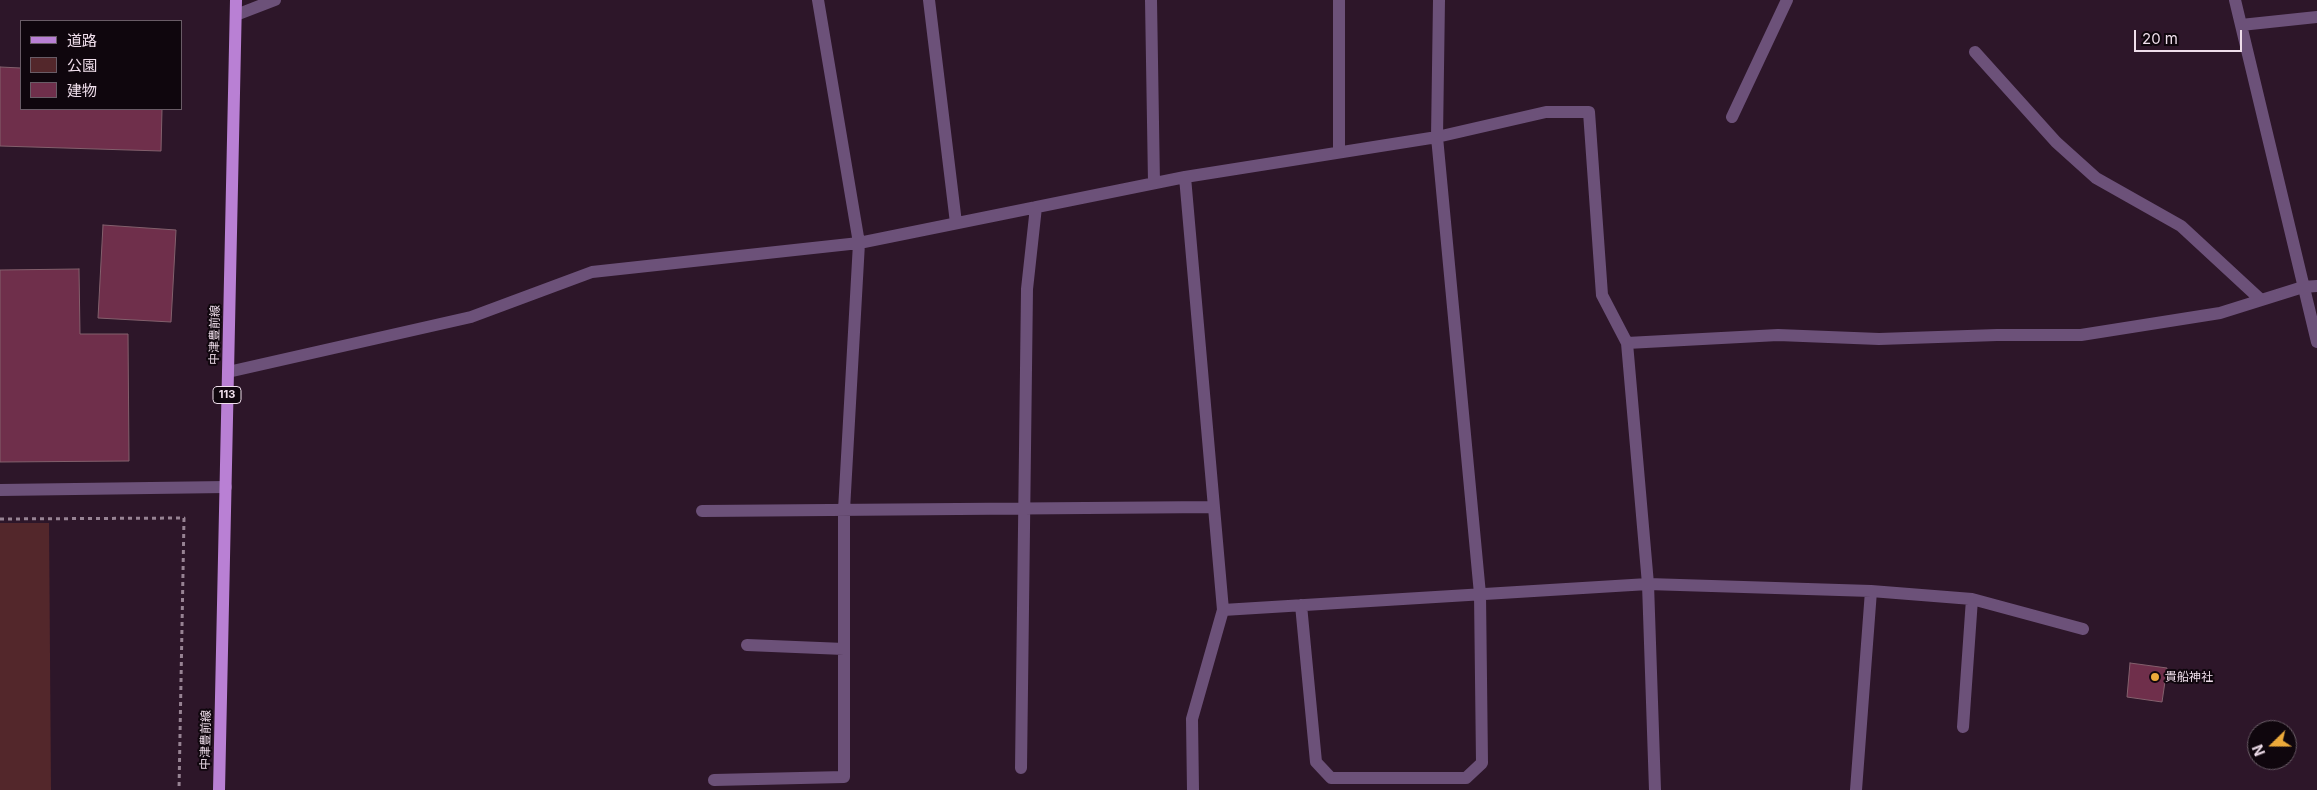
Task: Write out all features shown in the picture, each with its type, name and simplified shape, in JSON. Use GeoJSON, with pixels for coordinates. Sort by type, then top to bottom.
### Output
{"type":"FeatureCollection","features":[{"type":"Feature","properties":{"kind":"main road","name":"中津豊前線"},"geometry":{"type":"LineString","coordinates":[[219,790],[236,0]]}},
{"type":"Feature","properties":{"kind":"street"},"geometry":{"type":"LineString","coordinates":[[236,15],[275,0]]}},
{"type":"Feature","properties":{"kind":"street"},"geometry":{"type":"LineString","coordinates":[[714,780],[844,777],[844,510],[859,243],[818,0]]}},
{"type":"Feature","properties":{"kind":"street"},"geometry":{"type":"LineString","coordinates":[[929,0],[956,223]]}},
{"type":"Feature","properties":{"kind":"street"},"geometry":{"type":"LineString","coordinates":[[1152,0],[1154,183]]}},
{"type":"Feature","properties":{"kind":"street"},"geometry":{"type":"LineString","coordinates":[[1339,0],[1339,152]]}},
{"type":"Feature","properties":{"kind":"street"},"geometry":{"type":"LineString","coordinates":[[1301,605],[1316,762],[1331,778],[1466,778],[1482,763],[1480,594],[1437,137],[1439,0]]}},
{"type":"Feature","properties":{"kind":"street"},"geometry":{"type":"LineString","coordinates":[[1732,118],[1787,0]]}},
{"type":"Feature","properties":{"kind":"street"},"geometry":{"type":"LineString","coordinates":[[2235,0],[2317,342]]}},
{"type":"Feature","properties":{"kind":"street"},"geometry":{"type":"LineString","coordinates":[[2241,25],[2317,17]]}},
{"type":"Feature","properties":{"kind":"street"},"geometry":{"type":"LineString","coordinates":[[1975,52],[2056,142],[2096,178],[2182,226],[2261,300]]}},
{"type":"Feature","properties":{"kind":"street"},"geometry":{"type":"LineString","coordinates":[[228,372],[471,317],[592,272],[859,243],[1185,177],[1437,137],[1546,112],[1589,112],[1602,295],[1627,343],[1648,584],[1654,790]]}},
{"type":"Feature","properties":{"kind":"street"},"geometry":{"type":"LineString","coordinates":[[1185,177],[1223,610],[1192,720],[1193,790]]}},
{"type":"Feature","properties":{"kind":"street"},"geometry":{"type":"LineString","coordinates":[[1021,768],[1027,289],[1036,207]]}},
{"type":"Feature","properties":{"kind":"street"},"geometry":{"type":"LineString","coordinates":[[1627,343],[1778,336],[1879,340],[1997,334],[2081,335],[2220,312],[2303,286],[2317,286]]}},
{"type":"Feature","properties":{"kind":"street"},"geometry":{"type":"LineString","coordinates":[[0,490],[226,487]]}},
{"type":"Feature","properties":{"kind":"street"},"geometry":{"type":"LineString","coordinates":[[702,511],[1214,507]]}},
{"type":"Feature","properties":{"kind":"street"},"geometry":{"type":"LineString","coordinates":[[1223,610],[1648,584],[1871,591],[1972,599],[2083,629]]}},
{"type":"Feature","properties":{"kind":"street"},"geometry":{"type":"LineString","coordinates":[[1856,790],[1871,591]]}},
{"type":"Feature","properties":{"kind":"street"},"geometry":{"type":"LineString","coordinates":[[1963,727],[1972,599]]}},
{"type":"Feature","properties":{"kind":"street"},"geometry":{"type":"LineString","coordinates":[[747,645],[844,649]]}},
{"type":"Feature","properties":{"kind":"path"},"geometry":{"type":"LineString","coordinates":[[0,519],[184,518],[179,790]]}},
{"type":"Feature","properties":{"kind":"green space"},"geometry":{"type":"Polygon","coordinates":[[[0,523],[49,523],[51,790],[0,790],[0,523]]]}},
{"type":"Feature","properties":{"kind":"building"},"geometry":{"type":"Polygon","coordinates":[[[0,67],[20,68],[20,110],[162,110],[161,151],[0,146],[0,67]]]}},
{"type":"Feature","properties":{"kind":"building"},"geometry":{"type":"Polygon","coordinates":[[[103,225],[176,230],[171,322],[98,318],[103,225]]]}},
{"type":"Feature","properties":{"kind":"building"},"geometry":{"type":"Polygon","coordinates":[[[79,269],[80,334],[128,334],[129,461],[0,462],[0,270],[79,269]]]}},
{"type":"Feature","properties":{"kind":"building"},"geometry":{"type":"Polygon","coordinates":[[[2130,663],[2167,668],[2162,702],[2127,697],[2130,663]]]}},
{"type":"Feature","properties":{"kind":"place","name":"貴船神社"},"geometry":{"type":"Point","coordinates":[2155,677]}}]}
